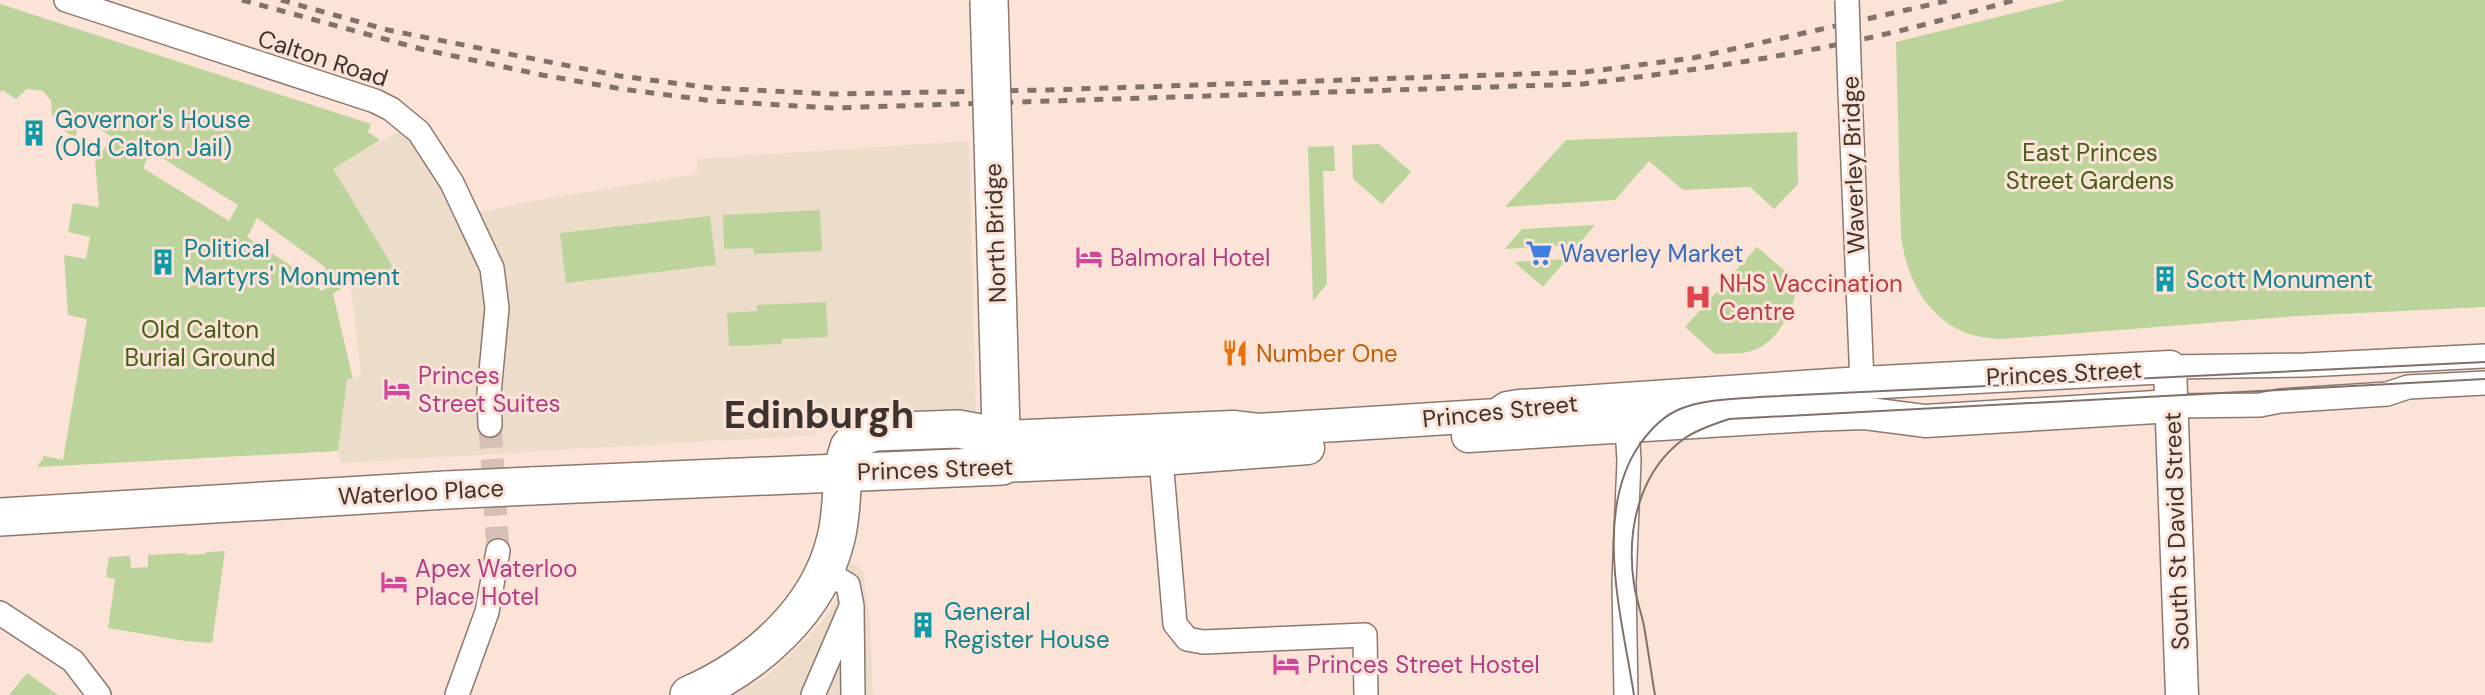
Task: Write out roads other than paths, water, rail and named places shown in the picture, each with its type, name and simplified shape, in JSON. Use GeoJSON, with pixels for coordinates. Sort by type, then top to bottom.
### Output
{"type":"FeatureCollection","features":[{"type":"Feature","properties":{"kind":"main road","name":"North Bridge"},"geometry":{"type":"LineString","coordinates":[[989,0],[1002,452]]}},
{"type":"Feature","properties":{"kind":"main road","name":"Princes Street"},"geometry":{"type":"LineString","coordinates":[[958,429],[1002,452],[889,471],[843,473],[849,447],[856,439],[874,432],[958,429]]}},
{"type":"Feature","properties":{"kind":"main road"},"geometry":{"type":"LineString","coordinates":[[840,522],[860,492],[889,471]]}},
{"type":"Feature","properties":{"kind":"main road"},"geometry":{"type":"LineString","coordinates":[[689,695],[727,676],[759,654],[779,636],[807,600],[824,571],[835,542],[840,522],[843,473]]}},
{"type":"Feature","properties":{"kind":"main road","name":"Waterloo Place"},"geometry":{"type":"LineString","coordinates":[[0,517],[446,490],[843,473]]}},
{"type":"Feature","properties":{"kind":"street","name":"Calton Road"},"geometry":{"type":"LineString","coordinates":[[66,0],[375,101],[391,109],[419,132],[452,183],[492,268],[497,308],[489,393],[490,425]]}},
{"type":"Feature","properties":{"kind":"street","name":"Waverley Bridge"},"geometry":{"type":"LineString","coordinates":[[1847,0],[1862,398]]}},
{"type":"Feature","properties":{"kind":"street","name":"Princes Street"},"geometry":{"type":"LineString","coordinates":[[1002,452],[1160,459],[1729,419],[1862,398],[2170,368],[2305,365],[2485,356]]}},
{"type":"Feature","properties":{"kind":"street","name":"South St David Street"},"geometry":{"type":"LineString","coordinates":[[2170,368],[2182,695]]}},
{"type":"Feature","properties":{"kind":"street","name":"Princes Street"},"geometry":{"type":"LineString","coordinates":[[1002,452],[1233,427],[1258,430],[1497,415],[1507,408],[1519,406],[1862,398],[1925,421],[2172,406],[2260,405],[2280,401],[2387,394],[2408,387],[2485,383]]}},
{"type":"Feature","properties":{"kind":"street"},"geometry":{"type":"LineString","coordinates":[[1626,695],[1624,582],[1629,461],[1627,426]]}},
{"type":"Feature","properties":{"kind":"street"},"geometry":{"type":"LineString","coordinates":[[1160,459],[1175,624],[1187,639],[1203,642],[1365,635],[1366,695]]}},
{"type":"Feature","properties":{"kind":"street"},"geometry":{"type":"LineString","coordinates":[[457,695],[487,612],[498,551]]}},
{"type":"Feature","properties":{"kind":"street"},"geometry":{"type":"LineString","coordinates":[[824,571],[848,585],[852,606],[853,695]]}},
{"type":"Feature","properties":{"kind":"street"},"geometry":{"type":"LineString","coordinates":[[813,695],[852,606]]}},
{"type":"Feature","properties":{"kind":"street"},"geometry":{"type":"LineString","coordinates":[[0,613],[73,660],[99,695]]}},
{"type":"Feature","properties":{"kind":"tunnel"},"geometry":{"type":"LineString","coordinates":[[490,425],[498,551]]}},
{"type":"Feature","properties":{"kind":"tram line"},"geometry":{"type":"LineString","coordinates":[[1634,695],[1614,566],[1617,502],[1625,471],[1640,444],[1657,424],[1680,409],[1709,401],[1759,397],[2485,362]]}},
{"type":"Feature","properties":{"kind":"tram line"},"geometry":{"type":"LineString","coordinates":[[1655,695],[1634,584],[1634,523],[1639,503],[1657,467],[1685,438],[1712,425],[1729,419],[2485,379]]}},
{"type":"Feature","properties":{"kind":"railway"},"geometry":{"type":"LineString","coordinates":[[242,0],[421,49],[542,75],[714,101],[832,108],[1582,84],[1705,68],[1826,47],[2015,0]]}},
{"type":"Feature","properties":{"kind":"railway"},"geometry":{"type":"LineString","coordinates":[[281,0],[388,30],[620,76],[712,88],[832,94],[1047,90],[1585,72],[1693,58],[1951,0]]}},
{"type":"Feature","properties":{"kind":"place","name":"Governor's House (Old Calton Jail)"},"geometry":{"type":"Point","coordinates":[34,133]}},
{"type":"Feature","properties":{"kind":"place","name":"Waverley Market"},"geometry":{"type":"Point","coordinates":[1539,253]}},
{"type":"Feature","properties":{"kind":"place","name":"Balmoral Hotel"},"geometry":{"type":"Point","coordinates":[1089,257]}},
{"type":"Feature","properties":{"kind":"place","name":"Political Martyrs' Monument"},"geometry":{"type":"Point","coordinates":[163,262]}},
{"type":"Feature","properties":{"kind":"place","name":"Scott Monument"},"geometry":{"type":"Point","coordinates":[2165,279]}},
{"type":"Feature","properties":{"kind":"place","name":"NHS Vaccination Centre"},"geometry":{"type":"Point","coordinates":[1698,297]}},
{"type":"Feature","properties":{"kind":"place","name":"Number One"},"geometry":{"type":"Point","coordinates":[1235,353]}},
{"type":"Feature","properties":{"kind":"place","name":"Princes Street Suites"},"geometry":{"type":"Point","coordinates":[397,389]}},
{"type":"Feature","properties":{"kind":"place","name":"Apex Waterloo Place Hotel"},"geometry":{"type":"Point","coordinates":[394,582]}},
{"type":"Feature","properties":{"kind":"place","name":"General Register House"},"geometry":{"type":"Point","coordinates":[923,625]}},
{"type":"Feature","properties":{"kind":"place","name":"Princes Street Hostel"},"geometry":{"type":"Point","coordinates":[1286,664]}},
{"type":"Feature","properties":{"kind":"district","name":"Edinburgh"},"geometry":{"type":"Point","coordinates":[819,415]}},
{"type":"Feature","properties":{"kind":"park label","name":"East Princes Street Gardens"},"geometry":{"type":"Point","coordinates":[2090,166]}},
{"type":"Feature","properties":{"kind":"park label","name":"Old Calton Burial Ground"},"geometry":{"type":"Point","coordinates":[200,343]}}]}
